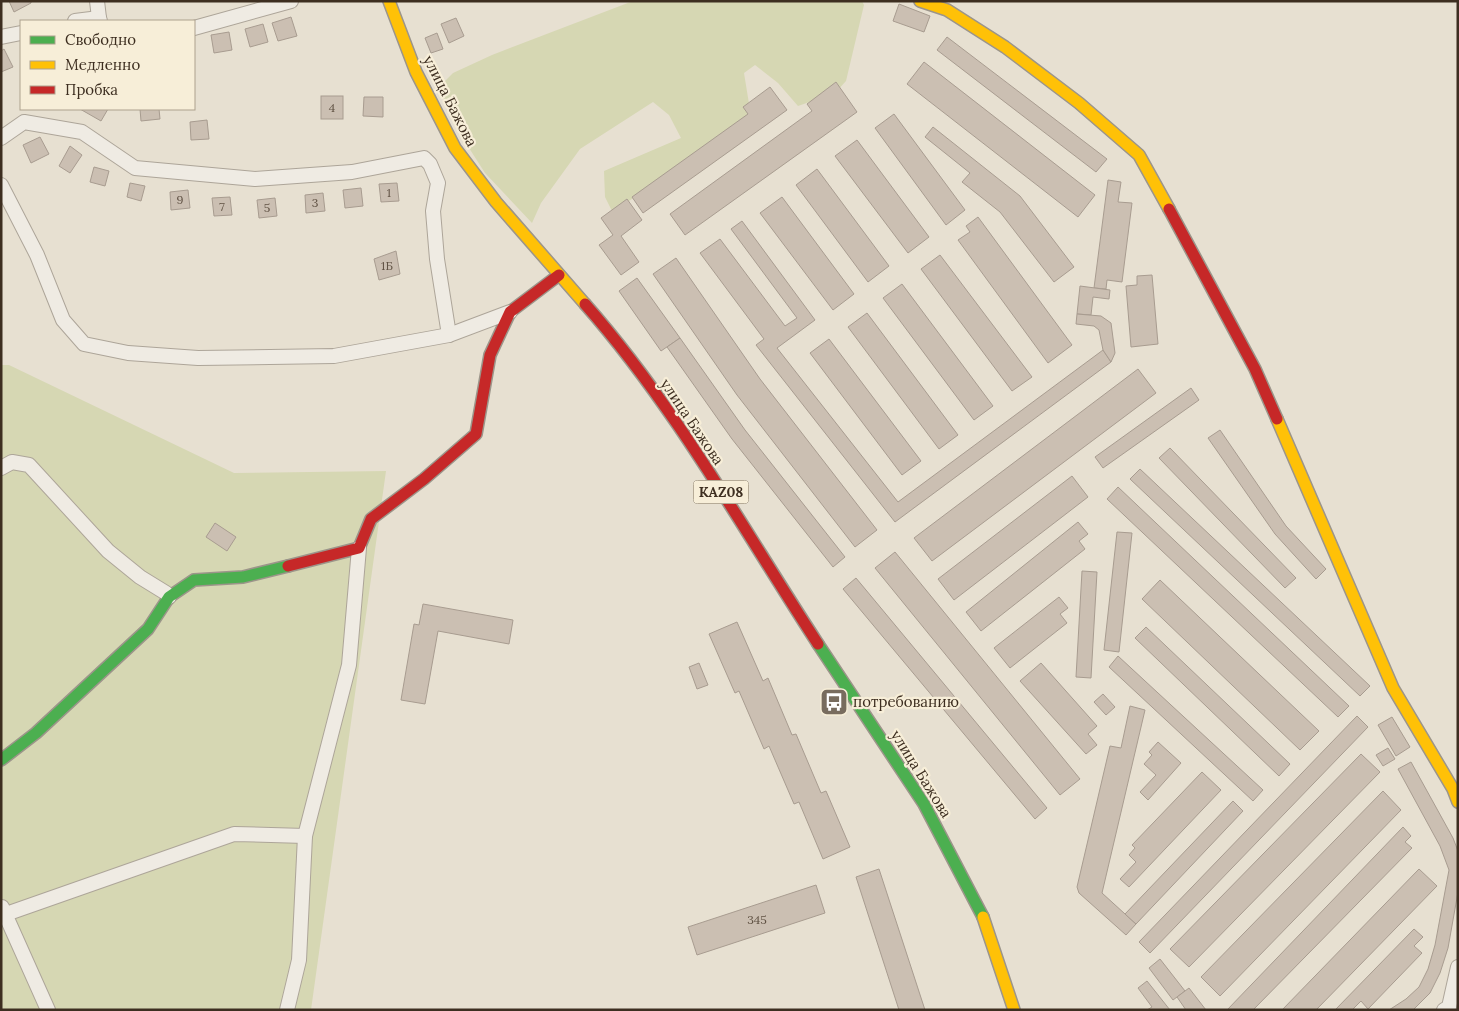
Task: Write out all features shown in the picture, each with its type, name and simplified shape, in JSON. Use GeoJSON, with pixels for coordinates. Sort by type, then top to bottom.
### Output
{"type":"FeatureCollection","features":[{"type":"Feature","properties":{"kind":"main road","name":"улица Бажова"},"geometry":{"type":"LineString","coordinates":[[389,1],[416,72],[455,148],[496,202],[602,323],[701,460],[780,586],[924,804],[981,909],[1014,1010]]}},
{"type":"Feature","properties":{"kind":"main road"},"geometry":{"type":"LineString","coordinates":[[920,1],[947,10],[1005,47],[1079,103],[1139,155],[1201,265],[1255,369],[1393,688],[1453,788],[1458,802]]}},
{"type":"Feature","properties":{"kind":"main road"},"geometry":{"type":"LineString","coordinates":[[1,760],[36,733],[148,629],[168,597],[194,580],[242,577],[359,548],[371,520],[424,479],[476,434],[490,355],[510,312],[559,275]]}},
{"type":"Feature","properties":{"kind":"street"},"geometry":{"type":"LineString","coordinates":[[97,1],[100,19]]}},
{"type":"Feature","properties":{"kind":"street"},"geometry":{"type":"LineString","coordinates":[[241,1],[248,14]]}},
{"type":"Feature","properties":{"kind":"street"},"geometry":{"type":"LineString","coordinates":[[195,28],[291,1]]}},
{"type":"Feature","properties":{"kind":"street"},"geometry":{"type":"LineString","coordinates":[[1,37],[20,33]]}},
{"type":"Feature","properties":{"kind":"street"},"geometry":{"type":"LineString","coordinates":[[1,138],[24,122],[82,132],[135,168],[255,179],[352,172],[424,158],[430,164],[438,183],[433,211],[437,259],[450,335]]}},
{"type":"Feature","properties":{"kind":"street"},"geometry":{"type":"LineString","coordinates":[[1,185],[37,255],[63,320],[84,344],[128,353],[198,358],[334,356],[450,335],[510,312]]}},
{"type":"Feature","properties":{"kind":"street"},"geometry":{"type":"LineString","coordinates":[[1,468],[12,462],[29,465],[108,551],[140,577],[166,593],[168,597]]}},
{"type":"Feature","properties":{"kind":"street"},"geometry":{"type":"LineString","coordinates":[[287,1010],[299,960],[305,836],[349,665],[359,548]]}},
{"type":"Feature","properties":{"kind":"street"},"geometry":{"type":"LineString","coordinates":[[48,1010],[4,910],[234,834],[305,836]]}},
{"type":"Feature","properties":{"kind":"street"},"geometry":{"type":"LineString","coordinates":[[1444,1010],[1449,1007],[1458,967]]}},
{"type":"Feature","properties":{"kind":"green space"},"geometry":{"type":"Polygon","coordinates":[[[633,1],[862,1],[864,5],[846,81],[835,93],[798,106],[778,83],[755,65],[744,73],[751,116],[642,193],[612,211],[605,197],[604,171],[681,138],[669,115],[653,102],[580,149],[541,203],[532,223],[485,173],[462,137],[438,88],[453,73],[492,55],[633,1]]]}},
{"type":"Feature","properties":{"kind":"green space"},"geometry":{"type":"Polygon","coordinates":[[[1,365],[9,365],[234,473],[386,471],[311,1010],[1,1010],[1,365]]]}},
{"type":"Feature","properties":{"kind":"building"},"geometry":{"type":"Polygon","coordinates":[[[9,1],[31,1],[31,3],[14,12],[9,1]]]}},
{"type":"Feature","properties":{"kind":"building"},"geometry":{"type":"Polygon","coordinates":[[[899,4],[930,16],[924,32],[893,21],[899,4]]]}},
{"type":"Feature","properties":{"kind":"building"},"geometry":{"type":"Polygon","coordinates":[[[291,17],[297,36],[278,41],[272,23],[291,17]]]}},
{"type":"Feature","properties":{"kind":"building"},"geometry":{"type":"Polygon","coordinates":[[[456,18],[464,36],[449,43],[441,24],[456,18]]]}},
{"type":"Feature","properties":{"kind":"building"},"geometry":{"type":"Polygon","coordinates":[[[263,24],[268,42],[250,47],[245,29],[263,24]]]}},
{"type":"Feature","properties":{"kind":"building"},"geometry":{"type":"Polygon","coordinates":[[[229,32],[232,50],[214,53],[211,35],[229,32]]]}},
{"type":"Feature","properties":{"kind":"building"},"geometry":{"type":"Polygon","coordinates":[[[437,33],[443,49],[431,53],[425,38],[437,33]]]}},
{"type":"Feature","properties":{"kind":"building"},"geometry":{"type":"Polygon","coordinates":[[[947,37],[1107,159],[1096,172],[937,50],[947,37]]]}},
{"type":"Feature","properties":{"kind":"building"},"geometry":{"type":"Polygon","coordinates":[[[4,49],[13,67],[1,72],[1,51],[4,49]]]}},
{"type":"Feature","properties":{"kind":"building"},"geometry":{"type":"Polygon","coordinates":[[[924,62],[1095,195],[1078,217],[907,84],[924,62]]]}},
{"type":"Feature","properties":{"kind":"building"},"geometry":{"type":"Polygon","coordinates":[[[836,82],[857,112],[685,235],[670,214],[812,111],[807,104],[836,82]]]}},
{"type":"Feature","properties":{"kind":"building"},"geometry":{"type":"Polygon","coordinates":[[[770,87],[787,110],[643,213],[632,197],[748,114],[743,107],[770,87]]]}},
{"type":"Feature","properties":{"kind":"building"},"geometry":{"type":"Polygon","coordinates":[[[321,96],[343,96],[343,119],[321,119],[321,96]]]}},
{"type":"Feature","properties":{"kind":"building"},"geometry":{"type":"Polygon","coordinates":[[[364,97],[383,97],[383,117],[363,116],[364,97]]]}},
{"type":"Feature","properties":{"kind":"building"},"geometry":{"type":"Polygon","coordinates":[[[82,110],[107,110],[101,121],[82,110]]]}},
{"type":"Feature","properties":{"kind":"building"},"geometry":{"type":"Polygon","coordinates":[[[140,110],[159,110],[160,119],[141,121],[140,110]]]}},
{"type":"Feature","properties":{"kind":"building"},"geometry":{"type":"Polygon","coordinates":[[[894,114],[965,210],[946,225],[875,128],[894,114]]]}},
{"type":"Feature","properties":{"kind":"building"},"geometry":{"type":"Polygon","coordinates":[[[207,120],[209,139],[191,140],[190,122],[207,120]]]}},
{"type":"Feature","properties":{"kind":"building"},"geometry":{"type":"Polygon","coordinates":[[[933,127],[1020,196],[1074,267],[1054,282],[1000,212],[962,182],[970,173],[925,137],[933,127]]]}},
{"type":"Feature","properties":{"kind":"building"},"geometry":{"type":"Polygon","coordinates":[[[40,137],[49,154],[31,163],[23,145],[40,137]]]}},
{"type":"Feature","properties":{"kind":"building"},"geometry":{"type":"Polygon","coordinates":[[[857,140],[929,237],[908,253],[835,156],[857,140]]]}},
{"type":"Feature","properties":{"kind":"building"},"geometry":{"type":"Polygon","coordinates":[[[70,146],[82,155],[70,173],[59,166],[70,146]]]}},
{"type":"Feature","properties":{"kind":"building"},"geometry":{"type":"Polygon","coordinates":[[[94,167],[109,171],[105,186],[90,182],[94,167]]]}},
{"type":"Feature","properties":{"kind":"building"},"geometry":{"type":"Polygon","coordinates":[[[817,169],[889,266],[868,282],[796,185],[817,169]]]}},
{"type":"Feature","properties":{"kind":"building"},"geometry":{"type":"Polygon","coordinates":[[[1108,180],[1121,182],[1118,202],[1132,203],[1122,282],[1107,280],[1106,289],[1094,288],[1108,180]]]}},
{"type":"Feature","properties":{"kind":"building"},"geometry":{"type":"Polygon","coordinates":[[[130,183],[145,186],[141,201],[127,197],[130,183]]]}},
{"type":"Feature","properties":{"kind":"building"},"geometry":{"type":"Polygon","coordinates":[[[397,183],[399,201],[381,202],[379,184],[397,183]]]}},
{"type":"Feature","properties":{"kind":"building"},"geometry":{"type":"Polygon","coordinates":[[[361,188],[363,206],[345,208],[343,190],[361,188]]]}},
{"type":"Feature","properties":{"kind":"building"},"geometry":{"type":"Polygon","coordinates":[[[188,190],[190,208],[171,210],[170,192],[188,190]]]}},
{"type":"Feature","properties":{"kind":"building"},"geometry":{"type":"Polygon","coordinates":[[[323,193],[325,211],[306,213],[305,195],[323,193]]]}},
{"type":"Feature","properties":{"kind":"building"},"geometry":{"type":"Polygon","coordinates":[[[230,197],[232,215],[214,216],[212,198],[230,197]]]}},
{"type":"Feature","properties":{"kind":"building"},"geometry":{"type":"Polygon","coordinates":[[[782,197],[854,294],[833,310],[760,213],[782,197]]]}},
{"type":"Feature","properties":{"kind":"building"},"geometry":{"type":"Polygon","coordinates":[[[275,198],[277,216],[259,218],[257,200],[275,198]]]}},
{"type":"Feature","properties":{"kind":"building"},"geometry":{"type":"Polygon","coordinates":[[[627,199],[642,220],[621,236],[639,262],[621,275],[599,245],[613,235],[601,218],[627,199]]]}},
{"type":"Feature","properties":{"kind":"building"},"geometry":{"type":"Polygon","coordinates":[[[978,217],[1072,345],[1048,363],[958,240],[970,232],[966,226],[978,217]]]}},
{"type":"Feature","properties":{"kind":"building"},"geometry":{"type":"Polygon","coordinates":[[[742,221],[815,320],[777,348],[898,502],[1103,350],[1111,362],[895,522],[756,345],[764,339],[700,253],[720,239],[785,326],[797,318],[731,229],[742,221]]]}},
{"type":"Feature","properties":{"kind":"building"},"geometry":{"type":"Polygon","coordinates":[[[396,251],[400,274],[379,280],[374,259],[396,251]]]}},
{"type":"Feature","properties":{"kind":"building"},"geometry":{"type":"Polygon","coordinates":[[[940,255],[1032,377],[1012,391],[921,269],[940,255]]]}},
{"type":"Feature","properties":{"kind":"building"},"geometry":{"type":"Polygon","coordinates":[[[676,258],[760,379],[877,530],[855,547],[737,395],[653,274],[676,258]]]}},
{"type":"Feature","properties":{"kind":"building"},"geometry":{"type":"Polygon","coordinates":[[[1152,275],[1158,344],[1131,347],[1126,286],[1137,285],[1137,276],[1152,275]]]}},
{"type":"Feature","properties":{"kind":"building"},"geometry":{"type":"Polygon","coordinates":[[[637,278],[680,338],[661,351],[619,291],[637,278]]]}},
{"type":"Feature","properties":{"kind":"building"},"geometry":{"type":"Polygon","coordinates":[[[902,284],[993,406],[974,420],[883,298],[902,284]]]}},
{"type":"Feature","properties":{"kind":"building"},"geometry":{"type":"Polygon","coordinates":[[[1080,286],[1110,290],[1109,299],[1093,297],[1091,315],[1077,314],[1080,286]]]}},
{"type":"Feature","properties":{"kind":"building"},"geometry":{"type":"Polygon","coordinates":[[[867,313],[958,435],[939,449],[848,327],[867,313]]]}},
{"type":"Feature","properties":{"kind":"building"},"geometry":{"type":"Polygon","coordinates":[[[1077,314],[1101,316],[1111,323],[1115,353],[1111,362],[1103,350],[1099,330],[1094,326],[1076,324],[1077,314]]]}},
{"type":"Feature","properties":{"kind":"building"},"geometry":{"type":"Polygon","coordinates":[[[680,338],[745,430],[845,557],[833,567],[732,439],[667,347],[680,338]]]}},
{"type":"Feature","properties":{"kind":"building"},"geometry":{"type":"Polygon","coordinates":[[[829,339],[921,461],[902,475],[810,353],[829,339]]]}},
{"type":"Feature","properties":{"kind":"building"},"geometry":{"type":"Polygon","coordinates":[[[1138,369],[1156,393],[932,561],[914,538],[1138,369]]]}},
{"type":"Feature","properties":{"kind":"building"},"geometry":{"type":"Polygon","coordinates":[[[1191,388],[1199,400],[1103,468],[1095,457],[1191,388]]]}},
{"type":"Feature","properties":{"kind":"building"},"geometry":{"type":"Polygon","coordinates":[[[1220,430],[1286,526],[1326,569],[1316,579],[1275,534],[1208,438],[1220,430]]]}},
{"type":"Feature","properties":{"kind":"building"},"geometry":{"type":"Polygon","coordinates":[[[1170,448],[1296,578],[1285,588],[1159,458],[1170,448]]]}},
{"type":"Feature","properties":{"kind":"building"},"geometry":{"type":"Polygon","coordinates":[[[1140,469],[1370,686],[1360,696],[1130,479],[1140,469]]]}},
{"type":"Feature","properties":{"kind":"building"},"geometry":{"type":"Polygon","coordinates":[[[1072,476],[1088,497],[954,600],[938,579],[1072,476]]]}},
{"type":"Feature","properties":{"kind":"building"},"geometry":{"type":"Polygon","coordinates":[[[1118,487],[1349,706],[1338,717],[1107,499],[1118,487]]]}},
{"type":"Feature","properties":{"kind":"building"},"geometry":{"type":"Polygon","coordinates":[[[1078,522],[1088,534],[1079,541],[1085,549],[981,631],[966,612],[1078,522]]]}},
{"type":"Feature","properties":{"kind":"building"},"geometry":{"type":"Polygon","coordinates":[[[215,523],[236,537],[227,551],[206,537],[215,523]]]}},
{"type":"Feature","properties":{"kind":"building"},"geometry":{"type":"Polygon","coordinates":[[[1117,532],[1132,533],[1119,652],[1104,650],[1117,532]]]}},
{"type":"Feature","properties":{"kind":"building"},"geometry":{"type":"Polygon","coordinates":[[[895,552],[1080,779],[1060,795],[875,568],[895,552]]]}},
{"type":"Feature","properties":{"kind":"building"},"geometry":{"type":"Polygon","coordinates":[[[1082,571],[1097,572],[1091,678],[1076,677],[1082,571]]]}},
{"type":"Feature","properties":{"kind":"building"},"geometry":{"type":"Polygon","coordinates":[[[856,578],[1047,808],[1035,819],[843,589],[856,578]]]}},
{"type":"Feature","properties":{"kind":"building"},"geometry":{"type":"Polygon","coordinates":[[[1160,580],[1319,731],[1300,750],[1142,599],[1160,580]]]}},
{"type":"Feature","properties":{"kind":"building"},"geometry":{"type":"Polygon","coordinates":[[[1059,597],[1068,608],[1060,614],[1067,623],[1010,668],[994,648],[1059,597]]]}},
{"type":"Feature","properties":{"kind":"building"},"geometry":{"type":"Polygon","coordinates":[[[423,604],[513,620],[509,644],[438,631],[425,704],[401,700],[414,624],[419,625],[423,604]]]}},
{"type":"Feature","properties":{"kind":"building"},"geometry":{"type":"Polygon","coordinates":[[[737,622],[763,681],[768,678],[792,735],[796,734],[821,793],[826,791],[850,847],[823,859],[799,802],[794,804],[769,746],[764,749],[739,691],[735,693],[709,634],[737,622]]]}},
{"type":"Feature","properties":{"kind":"building"},"geometry":{"type":"Polygon","coordinates":[[[1146,627],[1290,764],[1279,776],[1135,638],[1146,627]]]}},
{"type":"Feature","properties":{"kind":"building"},"geometry":{"type":"Polygon","coordinates":[[[1118,656],[1263,790],[1253,801],[1109,667],[1118,656]]]}},
{"type":"Feature","properties":{"kind":"building"},"geometry":{"type":"Polygon","coordinates":[[[699,663],[708,685],[697,689],[689,667],[699,663]]]}},
{"type":"Feature","properties":{"kind":"building"},"geometry":{"type":"Polygon","coordinates":[[[1041,663],[1097,726],[1088,734],[1097,745],[1086,754],[1020,681],[1041,663]]]}},
{"type":"Feature","properties":{"kind":"building"},"geometry":{"type":"Polygon","coordinates":[[[1103,694],[1115,707],[1106,715],[1094,702],[1103,694]]]}},
{"type":"Feature","properties":{"kind":"building"},"geometry":{"type":"Polygon","coordinates":[[[1130,706],[1145,710],[1102,893],[1136,924],[1126,935],[1079,893],[1077,887],[1110,746],[1121,748],[1130,706]]]}},
{"type":"Feature","properties":{"kind":"building"},"geometry":{"type":"Polygon","coordinates":[[[1357,716],[1368,727],[1150,953],[1139,942],[1357,716]]]}},
{"type":"Feature","properties":{"kind":"building"},"geometry":{"type":"Polygon","coordinates":[[[1392,717],[1410,747],[1396,756],[1378,725],[1392,717]]]}},
{"type":"Feature","properties":{"kind":"building"},"geometry":{"type":"Polygon","coordinates":[[[1158,742],[1181,763],[1148,800],[1140,792],[1156,775],[1144,764],[1152,755],[1149,752],[1158,742]]]}},
{"type":"Feature","properties":{"kind":"building"},"geometry":{"type":"Polygon","coordinates":[[[1388,748],[1395,759],[1383,766],[1376,755],[1388,748]]]}},
{"type":"Feature","properties":{"kind":"building"},"geometry":{"type":"Polygon","coordinates":[[[1361,754],[1380,772],[1189,967],[1170,949],[1361,754]]]}},
{"type":"Feature","properties":{"kind":"building"},"geometry":{"type":"Polygon","coordinates":[[[1411,762],[1453,838],[1458,851],[1458,892],[1448,948],[1440,973],[1430,993],[1413,1010],[1389,1010],[1406,999],[1419,987],[1428,969],[1435,945],[1449,870],[1440,846],[1398,769],[1411,762]]]}},
{"type":"Feature","properties":{"kind":"building"},"geometry":{"type":"Polygon","coordinates":[[[1202,772],[1221,790],[1129,887],[1120,879],[1136,862],[1129,855],[1135,848],[1132,845],[1202,772]]]}},
{"type":"Feature","properties":{"kind":"building"},"geometry":{"type":"Polygon","coordinates":[[[1383,791],[1401,810],[1220,996],[1201,977],[1383,791]]]}},
{"type":"Feature","properties":{"kind":"building"},"geometry":{"type":"Polygon","coordinates":[[[1233,801],[1243,811],[1136,924],[1125,914],[1233,801]]]}},
{"type":"Feature","properties":{"kind":"building"},"geometry":{"type":"Polygon","coordinates":[[[1403,827],[1411,836],[1405,842],[1412,848],[1253,1010],[1227,1010],[1403,827]]]}},
{"type":"Feature","properties":{"kind":"building"},"geometry":{"type":"Polygon","coordinates":[[[879,869],[925,1010],[899,1010],[856,877],[879,869]]]}},
{"type":"Feature","properties":{"kind":"building"},"geometry":{"type":"Polygon","coordinates":[[[1419,869],[1437,886],[1316,1010],[1282,1010],[1419,869]]]}},
{"type":"Feature","properties":{"kind":"building"},"geometry":{"type":"Polygon","coordinates":[[[816,885],[825,913],[697,955],[688,927],[816,885]]]}},
{"type":"Feature","properties":{"kind":"building"},"geometry":{"type":"Polygon","coordinates":[[[1414,929],[1423,937],[1414,946],[1422,953],[1368,1009],[1361,1001],[1352,1010],[1335,1010],[1414,929]]]}},
{"type":"Feature","properties":{"kind":"building"},"geometry":{"type":"Polygon","coordinates":[[[1160,959],[1185,991],[1173,1000],[1149,968],[1160,959]]]}},
{"type":"Feature","properties":{"kind":"building"},"geometry":{"type":"Polygon","coordinates":[[[1147,981],[1170,1010],[1147,1010],[1152,1007],[1138,988],[1147,981]]]}},
{"type":"Feature","properties":{"kind":"building"},"geometry":{"type":"Polygon","coordinates":[[[1189,988],[1206,1010],[1186,1010],[1177,997],[1189,988]]]}},
{"type":"Feature","properties":{"kind":"traffic: fast"},"geometry":{"type":"LineString","coordinates":[[1,760],[36,733],[148,629],[169,597],[194,580],[243,577],[288,566]]}},
{"type":"Feature","properties":{"kind":"traffic: fast"},"geometry":{"type":"LineString","coordinates":[[818,644],[924,804],[983,917]]}},
{"type":"Feature","properties":{"kind":"traffic: slow"},"geometry":{"type":"LineString","coordinates":[[389,1],[416,72],[455,148],[496,202],[585,304]]}},
{"type":"Feature","properties":{"kind":"traffic: slow"},"geometry":{"type":"LineString","coordinates":[[920,1],[947,10],[1005,47],[1079,103],[1139,155],[1169,209]]}},
{"type":"Feature","properties":{"kind":"traffic: slow"},"geometry":{"type":"LineString","coordinates":[[1277,419],[1393,688],[1453,789],[1458,802]]}},
{"type":"Feature","properties":{"kind":"traffic: slow"},"geometry":{"type":"LineString","coordinates":[[983,917],[1014,1010]]}},
{"type":"Feature","properties":{"kind":"traffic: jam"},"geometry":{"type":"LineString","coordinates":[[1169,209],[1255,369],[1277,419]]}},
{"type":"Feature","properties":{"kind":"traffic: jam"},"geometry":{"type":"LineString","coordinates":[[288,566],[359,548],[371,519],[424,479],[476,434],[490,355],[510,312],[559,275]]}},
{"type":"Feature","properties":{"kind":"traffic: jam"},"geometry":{"type":"LineString","coordinates":[[585,304],[618,343],[679,427],[818,644]]}},
{"type":"Feature","properties":{"kind":"place","name":"потребованию"},"geometry":{"type":"Point","coordinates":[834,702]}}]}
